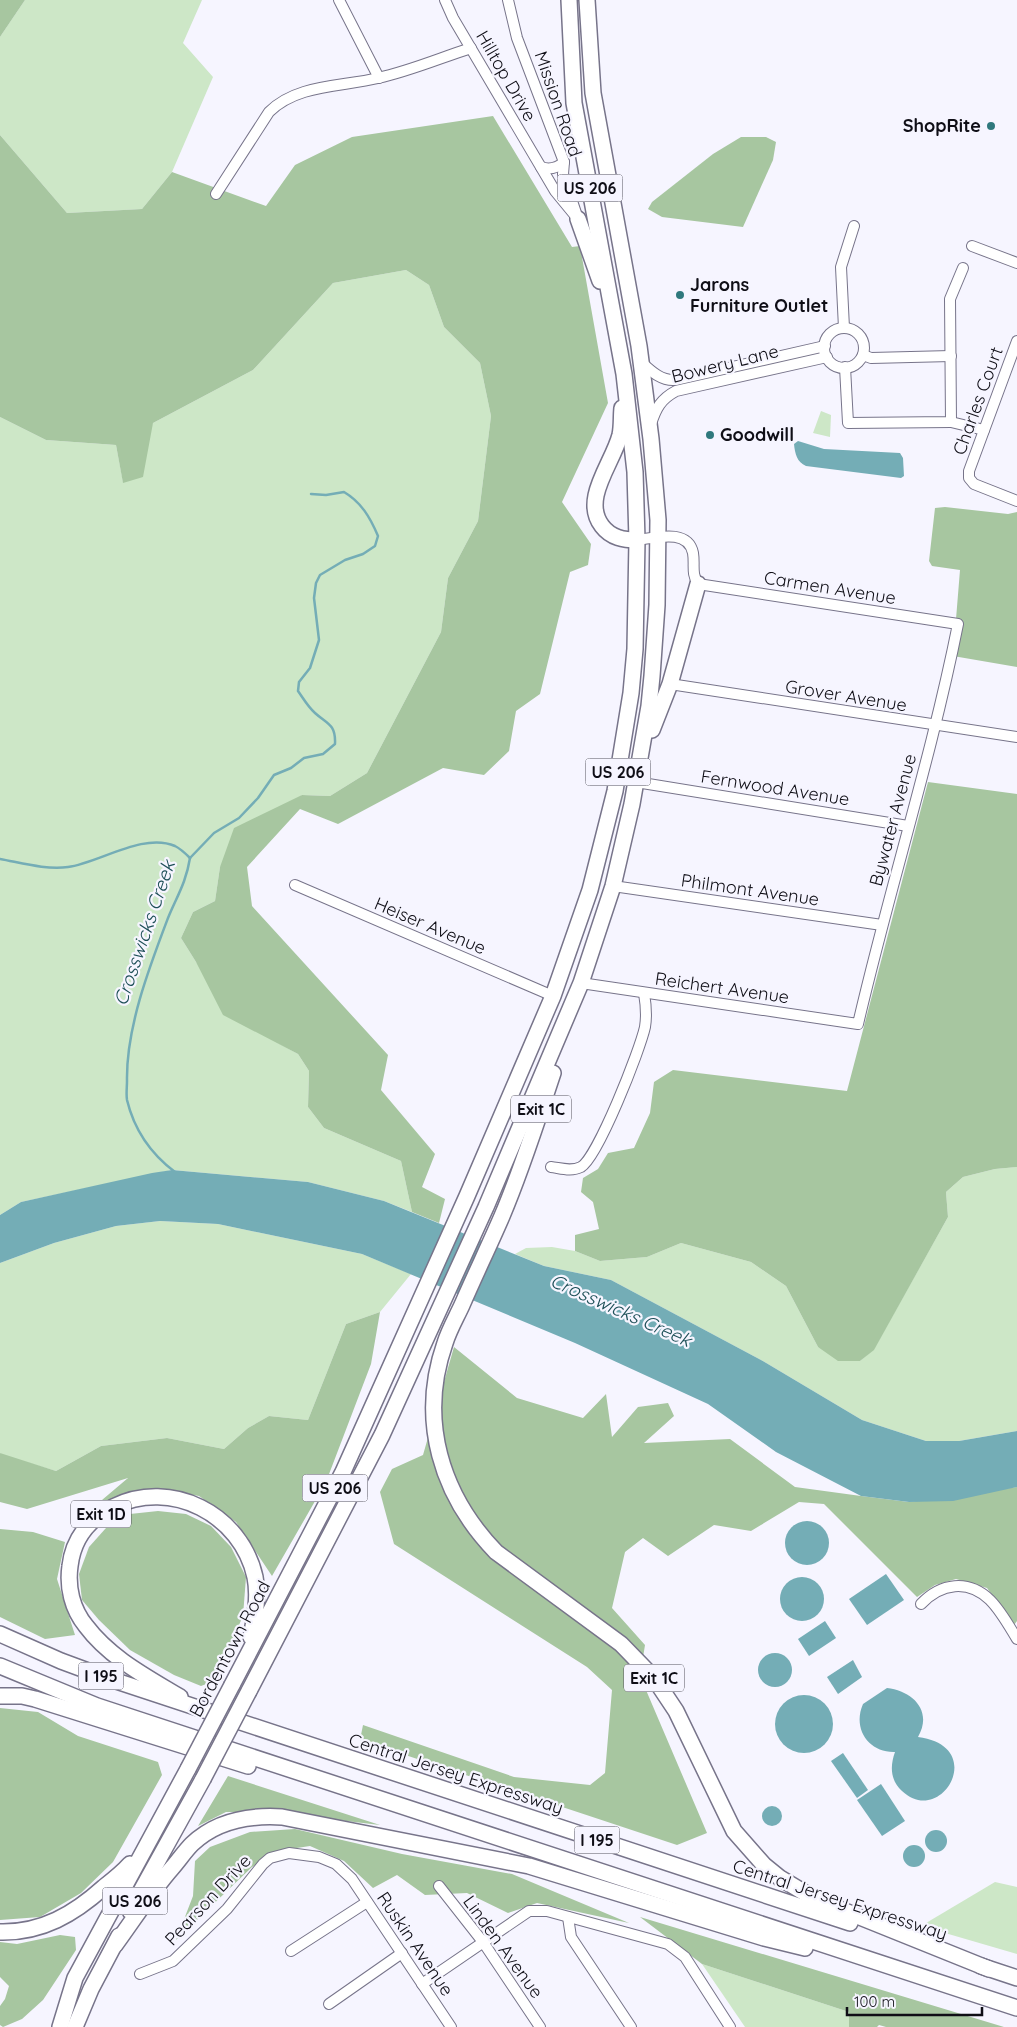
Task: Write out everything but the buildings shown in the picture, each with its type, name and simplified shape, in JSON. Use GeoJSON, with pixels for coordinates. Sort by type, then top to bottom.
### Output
{"type":"FeatureCollection","features":[{"type":"Feature","properties":{"kind":"highway","name":"US 206"},"geometry":{"type":"LineString","coordinates":[[553,996],[590,890],[604,840],[619,766],[631,693],[635,649],[637,540],[635,472],[624,374],[574,103],[569,0]]}},
{"type":"Feature","properties":{"kind":"highway","name":"US 206"},"geometry":{"type":"LineString","coordinates":[[574,1001],[613,886],[636,782],[649,706],[657,606],[656,490],[649,427],[641,362],[593,94],[587,0]]}},
{"type":"Feature","properties":{"kind":"highway"},"geometry":{"type":"LineString","coordinates":[[578,219],[615,324]]}},
{"type":"Feature","properties":{"kind":"highway"},"geometry":{"type":"LineString","coordinates":[[624,374],[620,434],[595,499],[595,508],[597,517],[608,533],[625,540],[637,540]]}},
{"type":"Feature","properties":{"kind":"highway"},"geometry":{"type":"LineString","coordinates":[[641,757],[670,684],[698,584]]}},
{"type":"Feature","properties":{"kind":"highway","name":"Bordentown Road"},"geometry":{"type":"LineString","coordinates":[[60,2027],[75,1978],[188,1769],[343,1472],[467,1196],[553,996]]}},
{"type":"Feature","properties":{"kind":"highway","name":"Bordentown Road"},"geometry":{"type":"LineString","coordinates":[[75,2027],[91,1989],[115,1946],[135,1901],[203,1779],[382,1436],[486,1207],[574,1001]]}},
{"type":"Feature","properties":{"kind":"highway","name":"Exit 1C"},"geometry":{"type":"LineString","coordinates":[[574,1001],[530,1143],[502,1215],[446,1338],[439,1362],[435,1382],[434,1424],[442,1464],[449,1484],[458,1503],[482,1537],[496,1552],[621,1644],[654,1678],[676,1711],[734,1831],[764,1865],[785,1882],[815,1899],[989,1969]]}},
{"type":"Feature","properties":{"kind":"highway","name":"Exit 1D"},"geometry":{"type":"LineString","coordinates":[[205,1712],[112,1653],[96,1638],[79,1616],[73,1602],[69,1574],[74,1548],[87,1526],[106,1510],[118,1504],[147,1497],[175,1498],[188,1502],[216,1516],[238,1538],[255,1578],[257,1592],[255,1615],[248,1653]]}},
{"type":"Feature","properties":{"kind":"highway","name":"Central Jersey Expressway"},"geometry":{"type":"LineString","coordinates":[[0,1634],[79,1668],[205,1712],[1017,1978]]}},
{"type":"Feature","properties":{"kind":"highway","name":"I 195"},"geometry":{"type":"LineString","coordinates":[[0,1666],[97,1706],[1017,2008]]}},
{"type":"Feature","properties":{"kind":"highway"},"geometry":{"type":"LineString","coordinates":[[0,1696],[22,1696],[175,1744],[452,1822]]}},
{"type":"Feature","properties":{"kind":"highway"},"geometry":{"type":"LineString","coordinates":[[115,1946],[148,1899],[192,1845],[216,1828],[232,1822],[264,1816],[529,1866],[764,1938],[934,1981]]}},
{"type":"Feature","properties":{"kind":"highway"},"geometry":{"type":"LineString","coordinates":[[0,1932],[25,1931],[39,1928],[76,1911],[122,1874],[143,1850]]}},
{"type":"Feature","properties":{"kind":"street"},"geometry":{"type":"LineString","coordinates":[[339,0],[379,78]]}},
{"type":"Feature","properties":{"kind":"street","name":"Hilltop Drive"},"geometry":{"type":"LineString","coordinates":[[444,0],[555,191],[578,219]]}},
{"type":"Feature","properties":{"kind":"street","name":"Mission Road"},"geometry":{"type":"LineString","coordinates":[[508,0],[517,38],[564,162],[564,174],[578,219]]}},
{"type":"Feature","properties":{"kind":"street"},"geometry":{"type":"LineString","coordinates":[[216,194],[269,112],[279,102],[293,94],[379,78],[471,48]]}},
{"type":"Feature","properties":{"kind":"street"},"geometry":{"type":"LineString","coordinates":[[541,167],[547,169],[554,168],[564,162]]}},
{"type":"Feature","properties":{"kind":"street"},"geometry":{"type":"LineString","coordinates":[[844,328],[841,267],[854,226]]}},
{"type":"Feature","properties":{"kind":"street"},"geometry":{"type":"LineString","coordinates":[[972,246],[1017,263]]}},
{"type":"Feature","properties":{"kind":"street"},"geometry":{"type":"LineString","coordinates":[[951,422],[950,299],[963,268]]}},
{"type":"Feature","properties":{"kind":"street"},"geometry":{"type":"LineString","coordinates":[[844,328],[857,332],[861,337],[864,349],[863,355],[854,365],[845,367],[836,366],[826,351],[827,337],[832,332],[844,328]]}},
{"type":"Feature","properties":{"kind":"street","name":"Charles Court"},"geometry":{"type":"LineString","coordinates":[[1017,341],[969,471],[969,478],[974,484],[1017,500]]}},
{"type":"Feature","properties":{"kind":"street","name":"Bowery Lane"},"geometry":{"type":"LineString","coordinates":[[641,362],[662,378],[676,380],[826,351]]}},
{"type":"Feature","properties":{"kind":"street","name":"Bowery Lane"},"geometry":{"type":"LineString","coordinates":[[649,427],[657,407],[665,397],[676,391],[826,351]]}},
{"type":"Feature","properties":{"kind":"street"},"geometry":{"type":"LineString","coordinates":[[863,355],[871,358],[951,356]]}},
{"type":"Feature","properties":{"kind":"street"},"geometry":{"type":"LineString","coordinates":[[845,367],[848,423],[951,422],[984,430]]}},
{"type":"Feature","properties":{"kind":"street"},"geometry":{"type":"LineString","coordinates":[[637,540],[674,536],[683,538],[690,546],[693,554],[692,571],[698,584]]}},
{"type":"Feature","properties":{"kind":"street","name":"Carmen Avenue"},"geometry":{"type":"LineString","coordinates":[[698,584],[958,624]]}},
{"type":"Feature","properties":{"kind":"street","name":"Bywater Avenue"},"geometry":{"type":"LineString","coordinates":[[858,1024],[882,925],[941,704],[958,624]]}},
{"type":"Feature","properties":{"kind":"street","name":"Grover Avenue"},"geometry":{"type":"LineString","coordinates":[[670,684],[1017,738]]}},
{"type":"Feature","properties":{"kind":"street","name":"Fernwood Avenue"},"geometry":{"type":"LineString","coordinates":[[636,782],[908,826]]}},
{"type":"Feature","properties":{"kind":"street","name":"Heiser Avenue"},"geometry":{"type":"LineString","coordinates":[[295,885],[553,996]]}},
{"type":"Feature","properties":{"kind":"street","name":"Philmont Avenue"},"geometry":{"type":"LineString","coordinates":[[613,886],[882,925]]}},
{"type":"Feature","properties":{"kind":"street","name":"Reichert Avenue"},"geometry":{"type":"LineString","coordinates":[[581,983],[858,1024]]}},
{"type":"Feature","properties":{"kind":"street"},"geometry":{"type":"LineString","coordinates":[[550,1167],[568,1170],[579,1168],[587,1161],[599,1139],[624,1084],[642,1036],[646,1011],[644,993]]}},
{"type":"Feature","properties":{"kind":"street"},"geometry":{"type":"LineString","coordinates":[[921,1604],[938,1589],[948,1586],[970,1588],[979,1592],[995,1606],[1017,1639]]}},
{"type":"Feature","properties":{"kind":"street","name":"Pearson Drive"},"geometry":{"type":"LineString","coordinates":[[140,1974],[173,1961],[227,1909],[270,1858],[289,1853],[319,1857],[336,1864],[352,1880]]}},
{"type":"Feature","properties":{"kind":"street","name":"Ruskin Avenue"},"geometry":{"type":"LineString","coordinates":[[352,1880],[451,2027]]}},
{"type":"Feature","properties":{"kind":"street","name":"Linden Avenue"},"geometry":{"type":"LineString","coordinates":[[439,1886],[483,1942],[540,2027]]}},
{"type":"Feature","properties":{"kind":"street"},"geometry":{"type":"LineString","coordinates":[[291,1951],[368,1902]]}},
{"type":"Feature","properties":{"kind":"street"},"geometry":{"type":"LineString","coordinates":[[422,1984],[529,1911],[548,1911],[668,1944],[685,1958],[730,2027]]}},
{"type":"Feature","properties":{"kind":"street"},"geometry":{"type":"LineString","coordinates":[[568,1917],[571,1937],[631,2027]]}},
{"type":"Feature","properties":{"kind":"street"},"geometry":{"type":"LineString","coordinates":[[329,2004],[402,1953]]}},
{"type":"Feature","properties":{"kind":"green space"},"geometry":{"type":"Polygon","coordinates":[[[0,0],[25,0],[0,37],[0,0]]]}},
{"type":"Feature","properties":{"kind":"green space"},"geometry":{"type":"Polygon","coordinates":[[[25,0],[202,0],[183,43],[213,77],[172,172],[142,209],[67,213],[0,135],[0,37],[25,0]]]}},
{"type":"Feature","properties":{"kind":"green space"},"geometry":{"type":"Polygon","coordinates":[[[493,116],[572,247],[580,246],[608,403],[562,502],[591,544],[588,565],[570,572],[540,694],[516,711],[509,751],[484,775],[443,768],[338,824],[300,809],[247,867],[252,906],[388,1055],[381,1090],[435,1154],[422,1187],[445,1199],[439,1223],[412,1212],[401,1161],[324,1128],[308,1107],[309,1071],[298,1054],[223,1015],[196,962],[181,938],[193,912],[215,901],[220,867],[234,828],[302,795],[330,796],[367,773],[441,632],[448,578],[478,521],[491,416],[480,363],[444,327],[429,285],[406,270],[333,283],[253,370],[153,423],[143,477],[123,483],[116,445],[46,440],[0,417],[0,135],[67,213],[142,209],[172,172],[266,206],[295,165],[352,137],[493,116]]]}},
{"type":"Feature","properties":{"kind":"green space"},"geometry":{"type":"Polygon","coordinates":[[[741,137],[766,137],[776,142],[773,160],[743,227],[662,217],[648,209],[652,202],[713,154],[741,137]]]}},
{"type":"Feature","properties":{"kind":"green space"},"geometry":{"type":"Polygon","coordinates":[[[406,270],[429,285],[444,327],[480,363],[491,416],[478,521],[448,578],[441,632],[367,773],[330,796],[302,795],[220,867],[215,901],[193,912],[181,938],[196,962],[278,1043],[298,1054],[309,1071],[308,1107],[324,1128],[401,1161],[412,1212],[384,1201],[308,1182],[172,1170],[21,1202],[0,1215],[0,417],[46,440],[116,445],[123,482],[153,423],[253,370],[333,283],[406,270]]]}},
{"type":"Feature","properties":{"kind":"green space"},"geometry":{"type":"Polygon","coordinates":[[[821,411],[831,415],[830,437],[813,433],[821,411]]]}},
{"type":"Feature","properties":{"kind":"green space"},"geometry":{"type":"Polygon","coordinates":[[[945,507],[1008,514],[1017,512],[1017,667],[953,656],[960,570],[932,566],[929,561],[935,508],[945,507]]]}},
{"type":"Feature","properties":{"kind":"green space"},"geometry":{"type":"Polygon","coordinates":[[[928,782],[1017,794],[1017,1167],[995,1169],[963,1177],[946,1192],[948,1217],[874,1350],[860,1361],[838,1361],[818,1347],[786,1286],[751,1262],[681,1243],[647,1257],[600,1261],[575,1251],[575,1235],[599,1229],[593,1202],[581,1192],[583,1178],[598,1169],[608,1153],[634,1148],[650,1113],[654,1082],[673,1070],[847,1091],[928,782]]]}},
{"type":"Feature","properties":{"kind":"green space"},"geometry":{"type":"Polygon","coordinates":[[[1017,1167],[1017,1431],[959,1441],[926,1441],[862,1420],[761,1360],[611,1280],[544,1266],[515,1254],[526,1248],[552,1247],[575,1251],[600,1261],[647,1257],[681,1243],[751,1262],[786,1286],[818,1347],[860,1361],[874,1349],[948,1217],[946,1192],[963,1177],[995,1169],[1017,1167]]]}},
{"type":"Feature","properties":{"kind":"green space"},"geometry":{"type":"Polygon","coordinates":[[[160,1221],[218,1224],[362,1254],[411,1274],[380,1312],[346,1324],[308,1420],[269,1416],[248,1428],[224,1449],[167,1438],[101,1446],[56,1471],[2,1455],[0,1453],[0,1263],[54,1243],[116,1226],[160,1221]]]}},
{"type":"Feature","properties":{"kind":"green space"},"geometry":{"type":"Polygon","coordinates":[[[380,1312],[371,1364],[326,1482],[272,1576],[236,1522],[199,1496],[160,1489],[121,1496],[89,1511],[128,1478],[27,1509],[0,1502],[0,1453],[56,1471],[101,1446],[167,1438],[224,1449],[248,1428],[269,1416],[308,1420],[346,1324],[380,1312]]]}},
{"type":"Feature","properties":{"kind":"green space"},"geometry":{"type":"Polygon","coordinates":[[[454,1347],[517,1398],[583,1418],[606,1394],[612,1437],[638,1407],[668,1403],[674,1416],[644,1443],[730,1439],[795,1487],[909,1502],[1017,1487],[1017,1621],[1014,1625],[987,1588],[956,1579],[935,1585],[917,1597],[824,1504],[799,1502],[751,1531],[714,1525],[668,1556],[643,1538],[625,1552],[612,1608],[645,1645],[640,1676],[707,1833],[677,1845],[360,1740],[363,1725],[514,1777],[590,1785],[605,1773],[612,1690],[587,1667],[394,1544],[380,1492],[392,1469],[423,1455],[454,1347]]]}},
{"type":"Feature","properties":{"kind":"green space"},"geometry":{"type":"Polygon","coordinates":[[[158,1511],[186,1514],[211,1526],[231,1547],[246,1577],[243,1616],[214,1681],[201,1686],[174,1675],[130,1650],[99,1620],[82,1600],[79,1574],[89,1547],[106,1528],[130,1514],[158,1511]]]}},
{"type":"Feature","properties":{"kind":"green space"},"geometry":{"type":"Polygon","coordinates":[[[0,1529],[33,1532],[65,1542],[57,1579],[75,1635],[45,1639],[0,1617],[0,1529]]]}},
{"type":"Feature","properties":{"kind":"green space"},"geometry":{"type":"Polygon","coordinates":[[[0,1708],[38,1712],[78,1736],[158,1762],[162,1775],[113,1862],[81,1893],[40,1917],[0,1920],[0,1708]]]}},
{"type":"Feature","properties":{"kind":"green space"},"geometry":{"type":"Polygon","coordinates":[[[228,1776],[380,1825],[270,1812],[226,1812],[198,1826],[228,1776]]]}},
{"type":"Feature","properties":{"kind":"green space"},"geometry":{"type":"Polygon","coordinates":[[[295,1829],[402,1854],[512,1874],[629,1923],[537,1903],[508,1913],[467,1893],[425,1895],[397,1875],[373,1888],[344,1861],[310,1846],[277,1851],[252,1867],[176,1940],[193,1896],[195,1861],[210,1847],[250,1832],[295,1829]]]}},
{"type":"Feature","properties":{"kind":"green space"},"geometry":{"type":"Polygon","coordinates":[[[995,1882],[1017,1887],[1017,1954],[921,1926],[995,1882]]]}},
{"type":"Feature","properties":{"kind":"green space"},"geometry":{"type":"Polygon","coordinates":[[[640,1917],[1004,2027],[886,2027],[879,2025],[877,2027],[849,2027],[849,2012],[702,1964],[640,1917]]]}},
{"type":"Feature","properties":{"kind":"green space"},"geometry":{"type":"Polygon","coordinates":[[[60,1935],[75,1937],[76,1950],[43,2000],[22,2019],[3,2027],[0,2025],[0,2006],[5,1999],[9,1986],[0,1977],[0,1942],[17,1944],[60,1935]]]}},
{"type":"Feature","properties":{"kind":"green space"},"geometry":{"type":"Polygon","coordinates":[[[702,1964],[849,2012],[849,2027],[745,2027],[702,1964]]]}},
{"type":"Feature","properties":{"kind":"water"},"geometry":{"type":"Polygon","coordinates":[[[798,441],[824,449],[900,453],[903,458],[904,476],[901,478],[806,466],[800,462],[796,454],[794,444],[798,441]]]}},
{"type":"Feature","properties":{"kind":"water"},"geometry":{"type":"Polygon","coordinates":[[[172,1170],[308,1182],[384,1201],[544,1266],[611,1280],[761,1360],[862,1420],[926,1441],[959,1441],[1017,1431],[1017,1487],[953,1501],[909,1502],[861,1496],[776,1452],[708,1404],[575,1343],[362,1254],[218,1224],[160,1221],[116,1226],[54,1243],[0,1263],[0,1215],[21,1202],[172,1170]]]}},
{"type":"Feature","properties":{"kind":"water"},"geometry":{"type":"Polygon","coordinates":[[[803,1521],[811,1521],[823,1527],[829,1543],[823,1559],[811,1565],[803,1565],[791,1559],[785,1547],[785,1539],[791,1527],[803,1521]]]}},
{"type":"Feature","properties":{"kind":"water"},"geometry":{"type":"Polygon","coordinates":[[[886,1574],[904,1600],[867,1625],[849,1599],[886,1574]]]}},
{"type":"Feature","properties":{"kind":"water"},"geometry":{"type":"Polygon","coordinates":[[[798,1577],[806,1577],[818,1583],[824,1599],[818,1615],[806,1621],[798,1621],[786,1615],[780,1603],[780,1595],[786,1583],[798,1577]]]}},
{"type":"Feature","properties":{"kind":"water"},"geometry":{"type":"Polygon","coordinates":[[[825,1621],[836,1638],[809,1656],[798,1639],[825,1621]]]}},
{"type":"Feature","properties":{"kind":"water"},"geometry":{"type":"Polygon","coordinates":[[[775,1653],[787,1658],[792,1670],[787,1682],[775,1687],[763,1682],[758,1670],[763,1658],[775,1653]]]}},
{"type":"Feature","properties":{"kind":"water"},"geometry":{"type":"Polygon","coordinates":[[[853,1660],[862,1677],[838,1694],[827,1677],[853,1660]]]}},
{"type":"Feature","properties":{"kind":"water"},"geometry":{"type":"Polygon","coordinates":[[[887,1688],[905,1693],[918,1704],[922,1711],[923,1719],[918,1737],[939,1743],[951,1754],[954,1768],[951,1781],[943,1793],[931,1799],[917,1800],[902,1791],[895,1782],[892,1773],[892,1762],[895,1752],[877,1748],[865,1738],[861,1730],[860,1713],[863,1704],[887,1688]]]}},
{"type":"Feature","properties":{"kind":"water"},"geometry":{"type":"Polygon","coordinates":[[[804,1695],[815,1697],[828,1708],[833,1724],[831,1735],[820,1748],[804,1753],[793,1751],[780,1740],[775,1724],[777,1713],[788,1700],[804,1695]]]}},
{"type":"Feature","properties":{"kind":"water"},"geometry":{"type":"Polygon","coordinates":[[[843,1753],[868,1790],[857,1798],[831,1761],[843,1753]]]}},
{"type":"Feature","properties":{"kind":"water"},"geometry":{"type":"Polygon","coordinates":[[[881,1784],[905,1821],[882,1836],[857,1800],[881,1784]]]}},
{"type":"Feature","properties":{"kind":"water"},"geometry":{"type":"Polygon","coordinates":[[[772,1806],[779,1809],[782,1816],[779,1823],[772,1826],[765,1823],[762,1816],[765,1809],[772,1806]]]}},
{"type":"Feature","properties":{"kind":"water"},"geometry":{"type":"Polygon","coordinates":[[[936,1830],[944,1833],[947,1841],[944,1849],[936,1852],[928,1849],[925,1841],[928,1833],[936,1830]]]}},
{"type":"Feature","properties":{"kind":"water"},"geometry":{"type":"Polygon","coordinates":[[[914,1845],[922,1848],[925,1856],[922,1864],[914,1867],[906,1864],[903,1856],[906,1848],[914,1845]]]}},
{"type":"Feature","properties":{"kind":"waterway"},"geometry":{"type":"LineString","coordinates":[[190,858],[214,833],[239,818],[258,798],[274,775],[291,768],[304,758],[323,754],[335,744],[332,728],[312,711],[298,691],[299,682],[310,668],[319,640],[314,598],[316,583],[320,575],[345,560],[363,554],[375,546],[378,536],[364,511],[355,500],[344,492],[326,495],[311,494]]}},
{"type":"Feature","properties":{"kind":"waterway","name":"Crosswicks Creek"},"geometry":{"type":"LineString","coordinates":[[0,859],[43,867],[60,868],[80,864],[135,845],[149,843],[175,846],[190,858]]}},
{"type":"Feature","properties":{"kind":"waterway","name":"Crosswicks Creek"},"geometry":{"type":"LineString","coordinates":[[175,1172],[151,1149],[134,1121],[127,1098],[128,1061],[130,1040],[146,978],[168,918],[184,882],[190,858]]}},
{"type":"Feature","properties":{"kind":"place","name":"ShopRite"},"geometry":{"type":"Point","coordinates":[991,126]}},
{"type":"Feature","properties":{"kind":"place","name":"Jarons Furniture Outlet"},"geometry":{"type":"Point","coordinates":[680,295]}},
{"type":"Feature","properties":{"kind":"place","name":"Goodwill"},"geometry":{"type":"Point","coordinates":[710,435]}}]}
